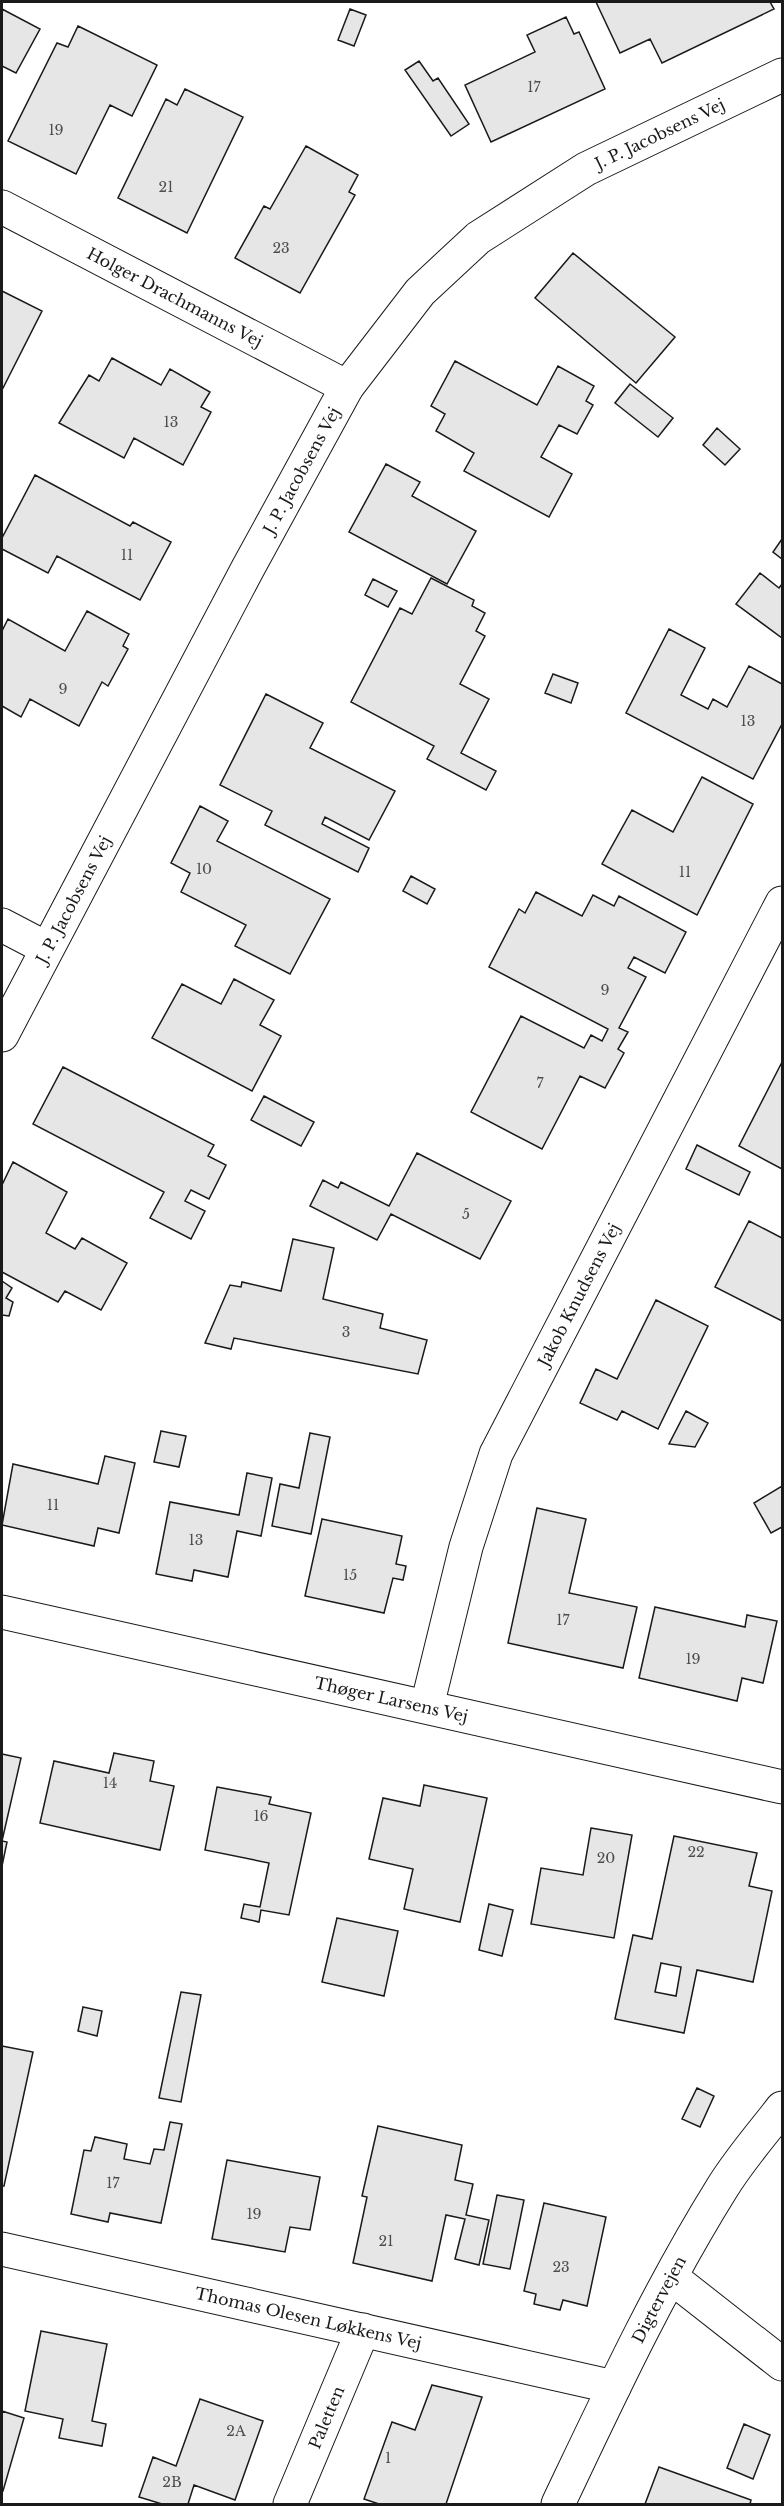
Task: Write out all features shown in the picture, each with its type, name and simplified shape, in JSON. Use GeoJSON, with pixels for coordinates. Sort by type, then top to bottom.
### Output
{"type":"FeatureCollection","features":[{"type":"Feature","properties":{"kind":"street","name":"J. P. Jacobsens Vej"},"geometry":{"type":"LineString","coordinates":[[2,1035],[248,568],[347,387],[420,292],[478,238],[586,169],[783,75]]}},
{"type":"Feature","properties":{"kind":"street","name":"Holger Drachmanns Vej"},"geometry":{"type":"LineString","coordinates":[[2,207],[347,387]]}},
{"type":"Feature","properties":{"kind":"street","name":"Jakob Knudsens Vej"},"geometry":{"type":"LineString","coordinates":[[427,1706],[466,1547],[496,1454],[783,903]]}},
{"type":"Feature","properties":{"kind":"street"},"geometry":{"type":"LineString","coordinates":[[2,925],[46,948]]}},
{"type":"Feature","properties":{"kind":"street","name":"Thøger Larsens Vej"},"geometry":{"type":"LineString","coordinates":[[2,1612],[783,1787]]}},
{"type":"Feature","properties":{"kind":"street","name":"Digtervejen"},"geometry":{"type":"LineString","coordinates":[[558,2505],[614,2386],[671,2277],[723,2186],[783,2108]]}},
{"type":"Feature","properties":{"kind":"street","name":"Thomas Olesen Løkkens Vej"},"geometry":{"type":"LineString","coordinates":[[2,2249],[614,2386]]}},
{"type":"Feature","properties":{"kind":"street"},"geometry":{"type":"LineString","coordinates":[[671,2277],[783,2364]]}},
{"type":"Feature","properties":{"kind":"street","name":"Paletten"},"geometry":{"type":"LineString","coordinates":[[290,2505],[363,2330]]}},
{"type":"Feature","properties":{"kind":"building"},"geometry":{"type":"Polygon","coordinates":[[[596,2],[770,2],[774,9],[662,63],[650,39],[620,53],[596,2]]]}},
{"type":"Feature","properties":{"kind":"building"},"geometry":{"type":"Polygon","coordinates":[[[2,9],[40,29],[16,73],[2,66],[2,9]]]}},
{"type":"Feature","properties":{"kind":"building"},"geometry":{"type":"Polygon","coordinates":[[[350,9],[366,15],[354,46],[338,40],[350,9]]]}},
{"type":"Feature","properties":{"kind":"building"},"geometry":{"type":"Polygon","coordinates":[[[566,17],[574,34],[579,32],[605,89],[491,142],[465,85],[535,52],[527,35],[566,17]]]}},
{"type":"Feature","properties":{"kind":"building"},"geometry":{"type":"Polygon","coordinates":[[[78,26],[157,65],[132,116],[110,105],[76,174],[8,141],[57,43],[68,47],[78,26]]]}},
{"type":"Feature","properties":{"kind":"building"},"geometry":{"type":"Polygon","coordinates":[[[419,61],[433,81],[438,78],[469,124],[451,136],[405,70],[419,61]]]}},
{"type":"Feature","properties":{"kind":"building"},"geometry":{"type":"Polygon","coordinates":[[[185,89],[243,117],[187,233],[118,198],[166,99],[177,105],[185,89]]]}},
{"type":"Feature","properties":{"kind":"building"},"geometry":{"type":"Polygon","coordinates":[[[306,146],[358,175],[349,192],[355,195],[300,293],[235,258],[264,206],[270,209],[306,146]]]}},
{"type":"Feature","properties":{"kind":"building"},"geometry":{"type":"Polygon","coordinates":[[[573,253],[675,337],[636,383],[535,298],[573,253]]]}},
{"type":"Feature","properties":{"kind":"building"},"geometry":{"type":"Polygon","coordinates":[[[2,291],[42,311],[3,388],[2,387],[2,291]]]}},
{"type":"Feature","properties":{"kind":"building"},"geometry":{"type":"Polygon","coordinates":[[[112,358],[161,385],[170,369],[210,392],[201,407],[211,412],[183,465],[134,438],[124,458],[59,423],[89,375],[99,381],[112,358]]]}},
{"type":"Feature","properties":{"kind":"building"},"geometry":{"type":"Polygon","coordinates":[[[455,361],[537,405],[558,366],[594,386],[586,401],[593,405],[577,434],[559,425],[541,457],[572,474],[549,517],[464,471],[474,453],[436,431],[445,414],[431,406],[455,361]]]}},
{"type":"Feature","properties":{"kind":"building"},"geometry":{"type":"Polygon","coordinates":[[[630,384],[673,418],[658,437],[615,403],[630,384]]]}},
{"type":"Feature","properties":{"kind":"building"},"geometry":{"type":"Polygon","coordinates":[[[717,428],[740,449],[725,465],[703,445],[717,428]]]}},
{"type":"Feature","properties":{"kind":"building"},"geometry":{"type":"Polygon","coordinates":[[[386,464],[420,482],[412,496],[476,531],[447,584],[349,532],[386,464]]]}},
{"type":"Feature","properties":{"kind":"building"},"geometry":{"type":"Polygon","coordinates":[[[35,475],[130,526],[133,522],[171,542],[140,600],[57,556],[48,573],[2,549],[2,538],[35,475]]]}},
{"type":"Feature","properties":{"kind":"building"},"geometry":{"type":"Polygon","coordinates":[[[782,539],[782,559],[773,552],[782,539]]]}},
{"type":"Feature","properties":{"kind":"building"},"geometry":{"type":"Polygon","coordinates":[[[760,573],[779,588],[782,584],[782,638],[736,604],[760,573]]]}},
{"type":"Feature","properties":{"kind":"building"},"geometry":{"type":"Polygon","coordinates":[[[431,578],[474,600],[472,606],[485,613],[476,631],[485,636],[460,684],[489,699],[461,753],[496,771],[486,790],[427,759],[434,746],[351,702],[400,608],[412,614],[431,578]]]}},
{"type":"Feature","properties":{"kind":"building"},"geometry":{"type":"Polygon","coordinates":[[[373,579],[397,591],[388,607],[365,595],[373,579]]]}},
{"type":"Feature","properties":{"kind":"building"},"geometry":{"type":"Polygon","coordinates":[[[87,611],[129,634],[123,646],[128,649],[108,686],[102,682],[79,726],[30,699],[21,717],[2,706],[2,631],[8,619],[65,651],[87,611]]]}},
{"type":"Feature","properties":{"kind":"building"},"geometry":{"type":"Polygon","coordinates":[[[669,629],[705,648],[681,695],[708,709],[713,699],[727,707],[749,666],[782,684],[782,724],[753,779],[626,713],[669,629]]]}},
{"type":"Feature","properties":{"kind":"building"},"geometry":{"type":"Polygon","coordinates":[[[553,674],[578,683],[571,703],[545,693],[553,674]]]}},
{"type":"Feature","properties":{"kind":"building"},"geometry":{"type":"Polygon","coordinates":[[[266,694],[323,723],[310,748],[395,791],[369,840],[325,817],[322,824],[369,848],[358,872],[265,825],[272,811],[220,785],[266,694]]]}},
{"type":"Feature","properties":{"kind":"building"},"geometry":{"type":"Polygon","coordinates":[[[702,777],[753,804],[697,915],[602,864],[632,810],[673,832],[702,777]]]}},
{"type":"Feature","properties":{"kind":"building"},"geometry":{"type":"Polygon","coordinates":[[[200,806],[228,821],[217,841],[330,899],[290,974],[235,946],[246,925],[181,892],[190,873],[171,863],[200,806]]]}},
{"type":"Feature","properties":{"kind":"building"},"geometry":{"type":"Polygon","coordinates":[[[411,876],[435,889],[427,904],[403,891],[411,876]]]}},
{"type":"Feature","properties":{"kind":"building"},"geometry":{"type":"Polygon","coordinates":[[[536,892],[582,916],[593,895],[614,906],[619,896],[686,932],[665,973],[634,957],[628,968],[646,977],[619,1028],[628,1032],[618,1049],[624,1053],[605,1088],[580,1076],[542,1149],[471,1112],[521,1016],[584,1048],[591,1035],[602,1041],[608,1029],[489,967],[519,909],[525,913],[536,892]]]}},
{"type":"Feature","properties":{"kind":"building"},"geometry":{"type":"Polygon","coordinates":[[[234,979],[274,1000],[260,1025],[281,1036],[252,1091],[152,1038],[182,984],[221,1004],[234,979]]]}},
{"type":"Feature","properties":{"kind":"building"},"geometry":{"type":"Polygon","coordinates":[[[782,1062],[782,1169],[739,1146],[782,1062]]]}},
{"type":"Feature","properties":{"kind":"building"},"geometry":{"type":"Polygon","coordinates":[[[63,1067],[214,1145],[208,1156],[226,1165],[209,1199],[191,1190],[185,1201],[205,1211],[191,1239],[150,1218],[164,1192],[33,1124],[63,1067]]]}},
{"type":"Feature","properties":{"kind":"building"},"geometry":{"type":"Polygon","coordinates":[[[264,1096],[314,1122],[301,1146],[251,1120],[264,1096]]]}},
{"type":"Feature","properties":{"kind":"building"},"geometry":{"type":"Polygon","coordinates":[[[697,1145],[750,1172],[739,1195],[686,1169],[697,1145]]]}},
{"type":"Feature","properties":{"kind":"building"},"geometry":{"type":"Polygon","coordinates":[[[417,1153],[511,1201],[480,1259],[391,1214],[377,1240],[310,1206],[323,1180],[338,1188],[341,1182],[389,1206],[417,1153]]]}},
{"type":"Feature","properties":{"kind":"building"},"geometry":{"type":"Polygon","coordinates":[[[13,1162],[67,1192],[46,1233],[75,1249],[82,1238],[127,1263],[101,1310],[65,1291],[58,1302],[2,1272],[2,1185],[13,1162]]]}},
{"type":"Feature","properties":{"kind":"building"},"geometry":{"type":"Polygon","coordinates":[[[749,1221],[782,1238],[782,1321],[715,1287],[749,1221]]]}},
{"type":"Feature","properties":{"kind":"building"},"geometry":{"type":"Polygon","coordinates":[[[293,1239],[334,1248],[323,1299],[383,1314],[380,1328],[427,1340],[418,1374],[234,1338],[231,1349],[205,1343],[230,1285],[241,1287],[242,1282],[281,1291],[293,1239]]]}},
{"type":"Feature","properties":{"kind":"building"},"geometry":{"type":"Polygon","coordinates":[[[2,1281],[12,1288],[6,1298],[13,1302],[9,1316],[2,1315],[2,1281]]]}},
{"type":"Feature","properties":{"kind":"building"},"geometry":{"type":"Polygon","coordinates":[[[656,1300],[708,1326],[658,1429],[622,1411],[617,1420],[580,1403],[596,1369],[617,1379],[656,1300]]]}},
{"type":"Feature","properties":{"kind":"building"},"geometry":{"type":"Polygon","coordinates":[[[686,1411],[708,1423],[695,1447],[669,1444],[686,1411]]]}},
{"type":"Feature","properties":{"kind":"building"},"geometry":{"type":"Polygon","coordinates":[[[161,1431],[186,1436],[179,1467],[154,1462],[161,1431]]]}},
{"type":"Feature","properties":{"kind":"building"},"geometry":{"type":"Polygon","coordinates":[[[310,1433],[330,1437],[311,1534],[272,1526],[280,1484],[299,1488],[310,1433]]]}},
{"type":"Feature","properties":{"kind":"building"},"geometry":{"type":"Polygon","coordinates":[[[105,1456],[135,1463],[119,1533],[98,1528],[94,1546],[2,1525],[13,1464],[98,1484],[105,1456]]]}},
{"type":"Feature","properties":{"kind":"building"},"geometry":{"type":"Polygon","coordinates":[[[247,1473],[272,1478],[261,1536],[237,1531],[228,1577],[194,1570],[192,1581],[156,1574],[170,1502],[239,1515],[247,1473]]]}},
{"type":"Feature","properties":{"kind":"building"},"geometry":{"type":"Polygon","coordinates":[[[782,1486],[782,1527],[771,1533],[754,1503],[782,1486]]]}},
{"type":"Feature","properties":{"kind":"building"},"geometry":{"type":"Polygon","coordinates":[[[537,1508],[586,1519],[569,1593],[637,1607],[623,1668],[508,1643],[537,1508]]]}},
{"type":"Feature","properties":{"kind":"building"},"geometry":{"type":"Polygon","coordinates":[[[322,1519],[402,1536],[396,1564],[406,1566],[403,1580],[393,1578],[384,1613],[305,1596],[322,1519]]]}},
{"type":"Feature","properties":{"kind":"building"},"geometry":{"type":"Polygon","coordinates":[[[655,1607],[745,1627],[747,1615],[777,1621],[763,1683],[742,1678],[737,1701],[639,1678],[655,1607]]]}},
{"type":"Feature","properties":{"kind":"building"},"geometry":{"type":"Polygon","coordinates":[[[114,1753],[154,1761],[150,1781],[174,1786],[160,1850],[40,1823],[54,1761],[109,1773],[114,1753]]]}},
{"type":"Feature","properties":{"kind":"building"},"geometry":{"type":"Polygon","coordinates":[[[2,1754],[21,1758],[2,1841],[2,1754]]]}},
{"type":"Feature","properties":{"kind":"building"},"geometry":{"type":"Polygon","coordinates":[[[424,1785],[487,1798],[460,1922],[404,1909],[413,1869],[369,1859],[383,1798],[420,1806],[424,1785]]]}},
{"type":"Feature","properties":{"kind":"building"},"geometry":{"type":"Polygon","coordinates":[[[217,1787],[271,1797],[269,1804],[311,1813],[289,1915],[261,1910],[259,1922],[241,1918],[244,1904],[260,1907],[269,1863],[205,1850],[217,1787]]]}},
{"type":"Feature","properties":{"kind":"building"},"geometry":{"type":"Polygon","coordinates":[[[591,1828],[632,1835],[614,1938],[531,1924],[541,1868],[583,1875],[591,1828]]]}},
{"type":"Feature","properties":{"kind":"building"},"geometry":{"type":"Polygon","coordinates":[[[674,1836],[757,1853],[749,1886],[772,1891],[753,1982],[697,1970],[684,2033],[615,2019],[633,1935],[652,1939],[674,1836]],[[661,1963],[655,1992],[676,1996],[681,1967],[661,1963]]]}},
{"type":"Feature","properties":{"kind":"building"},"geometry":{"type":"Polygon","coordinates":[[[2,1841],[7,1842],[2,1866],[2,1841]]]}},
{"type":"Feature","properties":{"kind":"building"},"geometry":{"type":"Polygon","coordinates":[[[489,1904],[513,1910],[502,1956],[479,1950],[489,1904]]]}},
{"type":"Feature","properties":{"kind":"building"},"geometry":{"type":"Polygon","coordinates":[[[337,1918],[398,1931],[384,1996],[322,1982],[337,1918]]]}},
{"type":"Feature","properties":{"kind":"building"},"geometry":{"type":"Polygon","coordinates":[[[181,1992],[201,1995],[181,2102],[159,2098],[181,1992]]]}},
{"type":"Feature","properties":{"kind":"building"},"geometry":{"type":"Polygon","coordinates":[[[83,2007],[102,2011],[97,2036],[78,2031],[83,2007]]]}},
{"type":"Feature","properties":{"kind":"building"},"geometry":{"type":"Polygon","coordinates":[[[2,2046],[33,2052],[4,2186],[2,2186],[2,2046]]]}},
{"type":"Feature","properties":{"kind":"building"},"geometry":{"type":"Polygon","coordinates":[[[697,2088],[714,2096],[700,2127],[682,2119],[697,2088]]]}},
{"type":"Feature","properties":{"kind":"building"},"geometry":{"type":"Polygon","coordinates":[[[170,2122],[182,2124],[161,2223],[110,2213],[108,2222],[71,2214],[84,2150],[91,2151],[95,2137],[127,2144],[124,2159],[150,2164],[154,2149],[164,2150],[170,2122]]]}},
{"type":"Feature","properties":{"kind":"building"},"geometry":{"type":"Polygon","coordinates":[[[378,2126],[462,2145],[455,2180],[473,2184],[466,2215],[489,2220],[479,2265],[455,2259],[465,2219],[446,2215],[432,2281],[353,2263],[367,2197],[362,2196],[378,2126]]]}},
{"type":"Feature","properties":{"kind":"building"},"geometry":{"type":"Polygon","coordinates":[[[227,2160],[320,2177],[310,2230],[290,2227],[285,2252],[212,2239],[227,2160]]]}},
{"type":"Feature","properties":{"kind":"building"},"geometry":{"type":"Polygon","coordinates":[[[497,2195],[524,2200],[510,2269],[483,2264],[497,2195]]]}},
{"type":"Feature","properties":{"kind":"building"},"geometry":{"type":"Polygon","coordinates":[[[544,2203],[606,2217],[587,2306],[563,2300],[560,2310],[534,2304],[536,2294],[524,2291],[544,2203]]]}},
{"type":"Feature","properties":{"kind":"building"},"geometry":{"type":"Polygon","coordinates":[[[41,2331],[107,2344],[92,2421],[106,2424],[102,2446],[59,2438],[63,2419],[25,2411],[41,2331]]]}},
{"type":"Feature","properties":{"kind":"building"},"geometry":{"type":"Polygon","coordinates":[[[432,2385],[482,2397],[446,2504],[379,2504],[364,2499],[392,2422],[415,2430],[432,2385]]]}},
{"type":"Feature","properties":{"kind":"building"},"geometry":{"type":"Polygon","coordinates":[[[200,2399],[263,2421],[235,2500],[194,2485],[188,2504],[162,2504],[139,2497],[153,2457],[176,2466],[200,2399]]]}},
{"type":"Feature","properties":{"kind":"building"},"geometry":{"type":"Polygon","coordinates":[[[2,2411],[24,2418],[3,2491],[2,2491],[2,2411]]]}},
{"type":"Feature","properties":{"kind":"building"},"geometry":{"type":"Polygon","coordinates":[[[744,2424],[770,2435],[753,2479],[727,2468],[744,2424]]]}},
{"type":"Feature","properties":{"kind":"building"},"geometry":{"type":"Polygon","coordinates":[[[659,2467],[751,2500],[750,2504],[645,2504],[659,2467]]]}}]}
